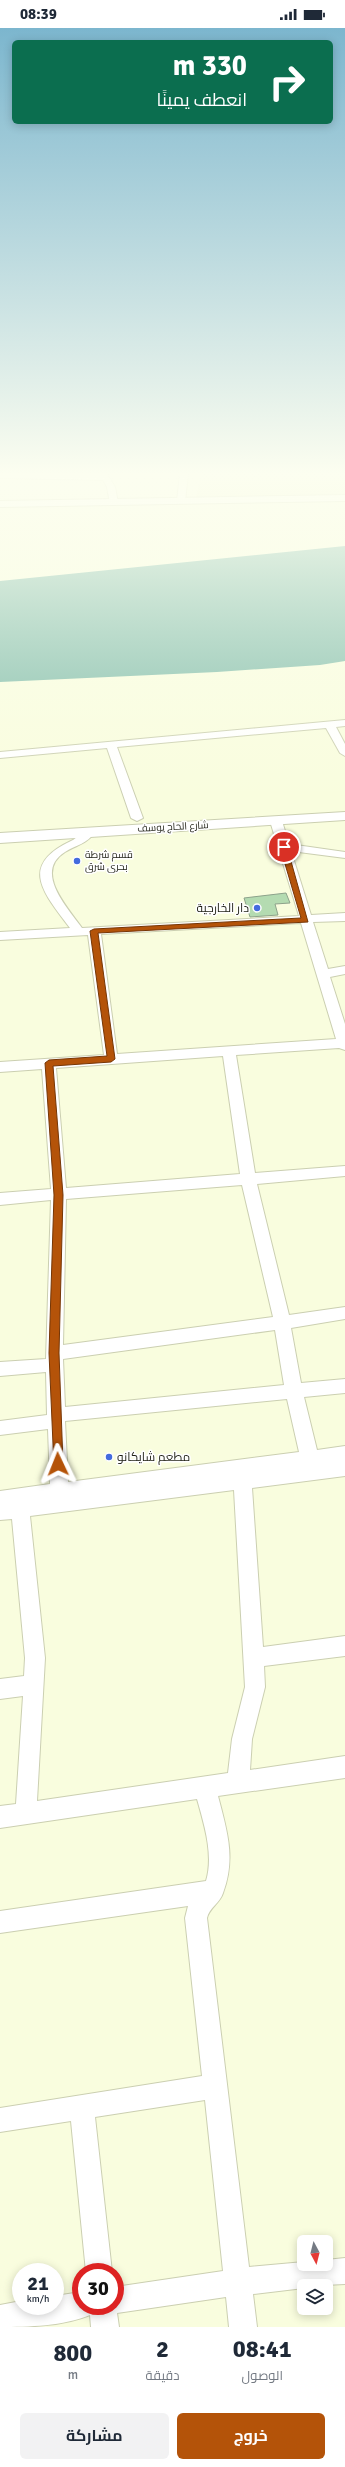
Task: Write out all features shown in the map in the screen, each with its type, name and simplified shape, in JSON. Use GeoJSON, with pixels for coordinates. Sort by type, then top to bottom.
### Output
{"type":"FeatureCollection","features":[{"type":"Feature","properties":{"kind":"main road","name":"شارع الحاج يوسف"},"geometry":{"type":"LineString","coordinates":[[0,838],[88,827],[137,818],[345,807]]}},
{"type":"Feature","properties":{"kind":"main road","name":"شارع الحاج يوسف"},"geometry":{"type":"LineString","coordinates":[[0,826],[88,827],[276,821],[345,816]]}},
{"type":"Feature","properties":{"kind":"street"},"geometry":{"type":"LineString","coordinates":[[0,755],[345,723]]}},
{"type":"Feature","properties":{"kind":"street"},"geometry":{"type":"LineString","coordinates":[[329,724],[345,753]]}},
{"type":"Feature","properties":{"kind":"street"},"geometry":{"type":"LineString","coordinates":[[111,745],[137,818]]}},
{"type":"Feature","properties":{"kind":"street"},"geometry":{"type":"LineString","coordinates":[[0,1067],[344,1044],[276,821]]}},
{"type":"Feature","properties":{"kind":"street"},"geometry":{"type":"LineString","coordinates":[[79,932],[51,892],[45,880],[45,870],[48,861],[59,851],[84,840],[88,827]]}},
{"type":"Feature","properties":{"kind":"street"},"geometry":{"type":"LineString","coordinates":[[284,847],[345,855]]}},
{"type":"Feature","properties":{"kind":"street"},"geometry":{"type":"LineString","coordinates":[[0,936],[345,917]]}},
{"type":"Feature","properties":{"kind":"street"},"geometry":{"type":"LineString","coordinates":[[94,931],[111,1059]]}},
{"type":"Feature","properties":{"kind":"street"},"geometry":{"type":"LineString","coordinates":[[322,974],[345,970]]}},
{"type":"Feature","properties":{"kind":"street"},"geometry":{"type":"LineString","coordinates":[[229,1051],[248,1178],[282,1321],[294,1391],[310,1460]]}},
{"type":"Feature","properties":{"kind":"street"},"geometry":{"type":"LineString","coordinates":[[49,1063],[59,1195],[54,1359],[59,1493]]}},
{"type":"Feature","properties":{"kind":"street"},"geometry":{"type":"LineString","coordinates":[[0,1199],[345,1171]]}},
{"type":"Feature","properties":{"kind":"street"},"geometry":{"type":"LineString","coordinates":[[0,1369],[164,1340],[282,1321],[345,1313]]}},
{"type":"Feature","properties":{"kind":"street"},"geometry":{"type":"LineString","coordinates":[[0,1428],[56,1418],[345,1386]]}},
{"type":"Feature","properties":{"kind":"street"},"geometry":{"type":"LineString","coordinates":[[0,1499],[59,1493],[310,1460],[345,1454]]}},
{"type":"Feature","properties":{"kind":"street"},"geometry":{"type":"LineString","coordinates":[[0,1512],[345,1468]]}},
{"type":"Feature","properties":{"kind":"street"},"geometry":{"type":"LineString","coordinates":[[238,1784],[242,1739],[255,1687],[242,1481]]}},
{"type":"Feature","properties":{"kind":"street"},"geometry":{"type":"LineString","coordinates":[[20,1509],[35,1658],[26,1813]]}},
{"type":"Feature","properties":{"kind":"street"},"geometry":{"type":"LineString","coordinates":[[254,1658],[345,1646]]}},
{"type":"Feature","properties":{"kind":"street"},"geometry":{"type":"LineString","coordinates":[[0,1689],[34,1684]]}},
{"type":"Feature","properties":{"kind":"street"},"geometry":{"type":"LineString","coordinates":[[0,1817],[205,1787],[238,1784],[345,1767]]}},
{"type":"Feature","properties":{"kind":"street"},"geometry":{"type":"LineString","coordinates":[[205,1787],[220,1862],[213,1890],[199,1904],[196,1918],[243,2327]]}},
{"type":"Feature","properties":{"kind":"street"},"geometry":{"type":"LineString","coordinates":[[0,1922],[213,1890]]}},
{"type":"Feature","properties":{"kind":"street"},"geometry":{"type":"LineString","coordinates":[[0,2120],[215,2086]]}},
{"type":"Feature","properties":{"kind":"street"},"geometry":{"type":"LineString","coordinates":[[82,2107],[98,2263]]}},
{"type":"Feature","properties":{"kind":"street"},"geometry":{"type":"LineString","coordinates":[[124,2299],[237,2282],[345,2271]]}},
{"type":"Feature","properties":{"kind":"street"},"geometry":{"type":"LineString","coordinates":[[0,2318],[72,2306]]}},
{"type":"Feature","properties":{"kind":"street"},"geometry":{"type":"LineString","coordinates":[[103,2315],[105,2327]]}},
{"type":"Feature","properties":{"kind":"water"},"geometry":{"type":"Polygon","coordinates":[[[0,581],[345,581],[345,661],[320,665],[217,672],[0,682],[0,581]]]}},
{"type":"Feature","properties":{"kind":"building","name":"دار الخارجية"},"geometry":{"type":"Polygon","coordinates":[[[286,893],[290,903],[275,904],[278,915],[250,917],[244,898],[286,893]]]}},
{"type":"Feature","properties":{"kind":"place","name":"قسم شرطة بحرى شرق"},"geometry":{"type":"Point","coordinates":[77,861]}},
{"type":"Feature","properties":{"kind":"place","name":"دار الخارجية"},"geometry":{"type":"Point","coordinates":[257,908]}},
{"type":"Feature","properties":{"kind":"place","name":"مطعم شايكانو"},"geometry":{"type":"Point","coordinates":[109,1457]}},
{"type":"Feature","properties":{"kind":"route"},"geometry":{"type":"LineString","coordinates":[[58,1464],[54,1353],[59,1195],[49,1063],[111,1059],[94,931],[306,920],[284,847]]}}]}
